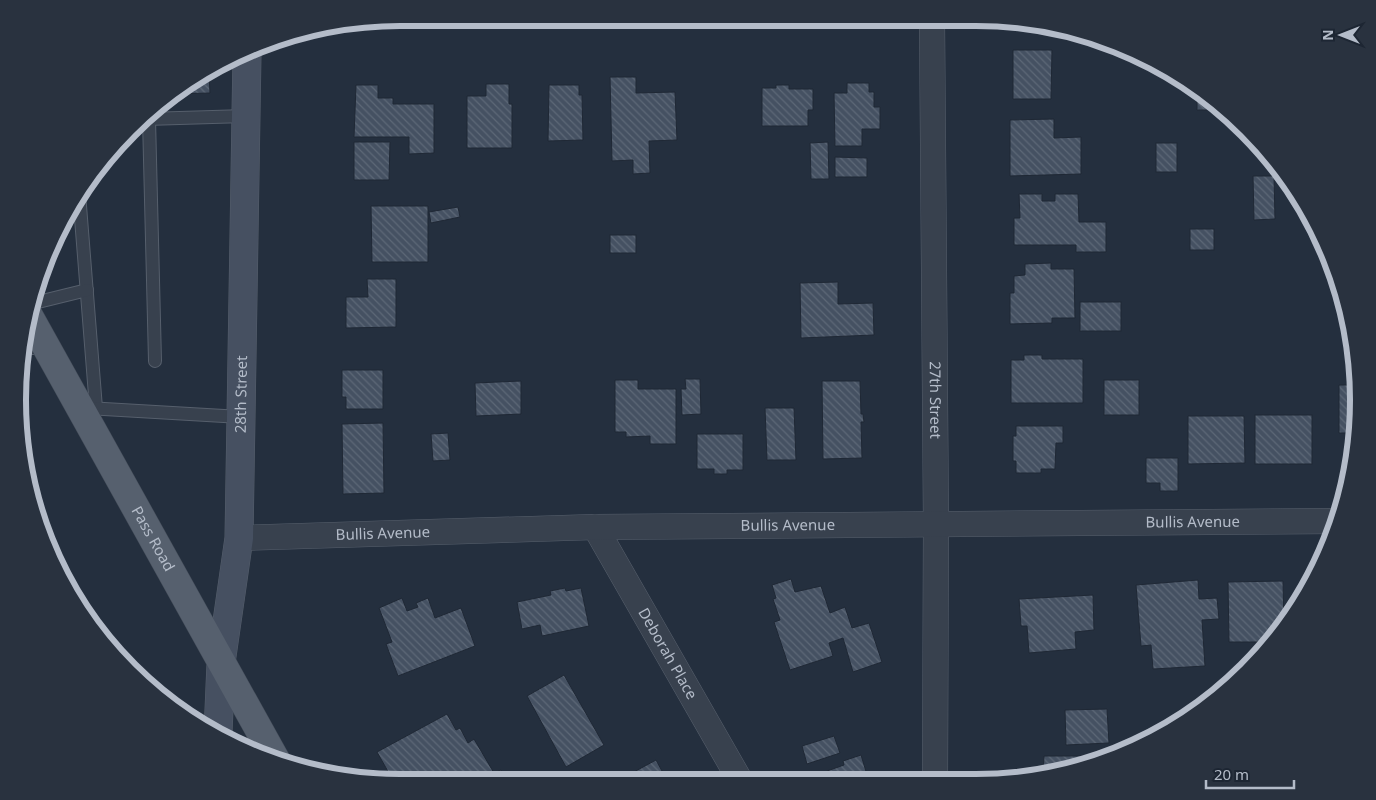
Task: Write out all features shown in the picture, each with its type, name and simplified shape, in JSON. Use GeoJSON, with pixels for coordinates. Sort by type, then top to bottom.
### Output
{"type":"FeatureCollection","features":[{"type":"Feature","properties":{"kind":"main road","name":"Pass Road"},"geometry":{"type":"LineString","coordinates":[[32,330],[37,348],[88,408],[221,663],[270,750]]}},
{"type":"Feature","properties":{"kind":"street","name":"27th Street"},"geometry":{"type":"LineString","coordinates":[[932,26],[936,774]]}},
{"type":"Feature","properties":{"kind":"street","name":"28th Street"},"geometry":{"type":"LineString","coordinates":[[218,727],[221,663],[239,538],[247,60]]}},
{"type":"Feature","properties":{"kind":"street","name":"Bullis Avenue"},"geometry":{"type":"LineString","coordinates":[[239,538],[596,526],[1330,521]]}},
{"type":"Feature","properties":{"kind":"street","name":"Deborah Place"},"geometry":{"type":"LineString","coordinates":[[596,526],[736,774]]}},
{"type":"Feature","properties":{"kind":"lane"},"geometry":{"type":"LineString","coordinates":[[154,119],[246,116]]}},
{"type":"Feature","properties":{"kind":"lane"},"geometry":{"type":"LineString","coordinates":[[147,125],[155,361]]}},
{"type":"Feature","properties":{"kind":"lane"},"geometry":{"type":"LineString","coordinates":[[80,206],[87,290],[88,408],[240,417]]}},
{"type":"Feature","properties":{"kind":"lane"},"geometry":{"type":"LineString","coordinates":[[39,302],[87,290]]}},
{"type":"Feature","properties":{"kind":"building"},"geometry":{"type":"Polygon","coordinates":[[[1013,50],[1052,50],[1051,99],[1013,99],[1013,50]]]}},
{"type":"Feature","properties":{"kind":"building"},"geometry":{"type":"Polygon","coordinates":[[[610,77],[636,77],[636,93],[675,92],[677,140],[649,141],[650,173],[633,174],[633,160],[612,161],[610,77]]]}},
{"type":"Feature","properties":{"kind":"building"},"geometry":{"type":"Polygon","coordinates":[[[209,78],[210,93],[185,94],[209,78]]]}},
{"type":"Feature","properties":{"kind":"building"},"geometry":{"type":"Polygon","coordinates":[[[847,83],[869,83],[869,92],[874,92],[874,107],[880,107],[880,129],[862,129],[862,146],[835,146],[834,93],[847,93],[847,83]]]}},
{"type":"Feature","properties":{"kind":"building"},"geometry":{"type":"Polygon","coordinates":[[[486,84],[509,84],[509,104],[512,104],[512,148],[467,148],[467,96],[486,96],[486,84]]]}},
{"type":"Feature","properties":{"kind":"building"},"geometry":{"type":"Polygon","coordinates":[[[356,85],[378,85],[378,98],[393,98],[393,104],[434,104],[434,153],[409,154],[409,137],[354,137],[356,85]]]}},
{"type":"Feature","properties":{"kind":"building"},"geometry":{"type":"Polygon","coordinates":[[[549,85],[579,85],[579,95],[582,95],[583,140],[548,141],[549,85]]]}},
{"type":"Feature","properties":{"kind":"building"},"geometry":{"type":"Polygon","coordinates":[[[776,85],[789,85],[789,89],[813,89],[813,110],[808,110],[808,126],[762,126],[762,88],[776,88],[776,85]]]}},
{"type":"Feature","properties":{"kind":"building"},"geometry":{"type":"Polygon","coordinates":[[[1197,98],[1212,110],[1197,110],[1197,98]]]}},
{"type":"Feature","properties":{"kind":"building"},"geometry":{"type":"Polygon","coordinates":[[[1054,119],[1054,138],[1081,137],[1081,174],[1010,176],[1010,120],[1054,119]]]}},
{"type":"Feature","properties":{"kind":"building"},"geometry":{"type":"Polygon","coordinates":[[[354,142],[390,142],[389,180],[354,180],[354,142]]]}},
{"type":"Feature","properties":{"kind":"building"},"geometry":{"type":"Polygon","coordinates":[[[828,142],[829,179],[811,179],[810,143],[828,142]]]}},
{"type":"Feature","properties":{"kind":"building"},"geometry":{"type":"Polygon","coordinates":[[[1156,143],[1177,143],[1177,172],[1156,172],[1156,143]]]}},
{"type":"Feature","properties":{"kind":"building"},"geometry":{"type":"Polygon","coordinates":[[[835,157],[867,158],[867,177],[835,177],[835,157]]]}},
{"type":"Feature","properties":{"kind":"building"},"geometry":{"type":"Polygon","coordinates":[[[1253,176],[1274,176],[1275,219],[1254,220],[1253,176]]]}},
{"type":"Feature","properties":{"kind":"building"},"geometry":{"type":"Polygon","coordinates":[[[1019,194],[1042,194],[1042,201],[1055,201],[1055,194],[1078,194],[1079,222],[1106,222],[1106,252],[1076,252],[1076,245],[1014,245],[1014,218],[1020,218],[1019,194]]]}},
{"type":"Feature","properties":{"kind":"building"},"geometry":{"type":"Polygon","coordinates":[[[371,206],[428,206],[428,262],[372,262],[371,206]]]}},
{"type":"Feature","properties":{"kind":"building"},"geometry":{"type":"Polygon","coordinates":[[[458,207],[460,217],[431,223],[429,212],[458,207]]]}},
{"type":"Feature","properties":{"kind":"building"},"geometry":{"type":"Polygon","coordinates":[[[1190,229],[1214,229],[1214,250],[1190,250],[1190,229]]]}},
{"type":"Feature","properties":{"kind":"building"},"geometry":{"type":"Polygon","coordinates":[[[610,235],[636,235],[636,253],[610,253],[610,235]]]}},
{"type":"Feature","properties":{"kind":"building"},"geometry":{"type":"Polygon","coordinates":[[[1051,263],[1051,269],[1074,269],[1075,318],[1052,318],[1052,323],[1010,324],[1010,293],[1014,293],[1014,276],[1025,275],[1025,264],[1051,263]]]}},
{"type":"Feature","properties":{"kind":"building"},"geometry":{"type":"Polygon","coordinates":[[[367,279],[396,279],[396,327],[346,328],[346,297],[368,297],[367,279]]]}},
{"type":"Feature","properties":{"kind":"building"},"geometry":{"type":"Polygon","coordinates":[[[838,282],[838,304],[873,303],[874,335],[801,338],[800,283],[838,282]]]}},
{"type":"Feature","properties":{"kind":"building"},"geometry":{"type":"Polygon","coordinates":[[[1080,302],[1121,302],[1121,331],[1080,331],[1080,302]]]}},
{"type":"Feature","properties":{"kind":"building"},"geometry":{"type":"Polygon","coordinates":[[[1024,355],[1042,355],[1042,359],[1083,359],[1083,403],[1011,403],[1011,360],[1024,360],[1024,355]]]}},
{"type":"Feature","properties":{"kind":"building"},"geometry":{"type":"Polygon","coordinates":[[[342,370],[383,370],[383,409],[346,409],[346,397],[342,397],[342,370]]]}},
{"type":"Feature","properties":{"kind":"building"},"geometry":{"type":"Polygon","coordinates":[[[685,379],[700,379],[701,414],[682,415],[681,389],[686,389],[685,379]]]}},
{"type":"Feature","properties":{"kind":"building"},"geometry":{"type":"Polygon","coordinates":[[[615,380],[638,380],[638,389],[676,389],[676,444],[650,444],[650,436],[626,437],[626,432],[615,432],[615,380]]]}},
{"type":"Feature","properties":{"kind":"building"},"geometry":{"type":"Polygon","coordinates":[[[1104,380],[1139,380],[1139,415],[1104,415],[1104,380]]]}},
{"type":"Feature","properties":{"kind":"building"},"geometry":{"type":"Polygon","coordinates":[[[521,381],[521,414],[476,416],[475,383],[521,381]]]}},
{"type":"Feature","properties":{"kind":"building"},"geometry":{"type":"Polygon","coordinates":[[[822,381],[860,381],[861,414],[863,414],[864,422],[861,422],[862,458],[823,459],[822,381]]]}},
{"type":"Feature","properties":{"kind":"building"},"geometry":{"type":"Polygon","coordinates":[[[1339,385],[1349,385],[1348,433],[1339,433],[1339,385]]]}},
{"type":"Feature","properties":{"kind":"building"},"geometry":{"type":"Polygon","coordinates":[[[765,408],[794,408],[796,460],[767,460],[765,408]]]}},
{"type":"Feature","properties":{"kind":"building"},"geometry":{"type":"Polygon","coordinates":[[[1255,415],[1312,415],[1312,464],[1255,464],[1255,415]]]}},
{"type":"Feature","properties":{"kind":"building"},"geometry":{"type":"Polygon","coordinates":[[[1188,416],[1244,416],[1245,463],[1188,464],[1188,416]]]}},
{"type":"Feature","properties":{"kind":"building"},"geometry":{"type":"Polygon","coordinates":[[[383,423],[384,493],[343,494],[342,424],[383,423]]]}},
{"type":"Feature","properties":{"kind":"building"},"geometry":{"type":"Polygon","coordinates":[[[1016,426],[1063,426],[1063,443],[1056,443],[1055,469],[1041,469],[1041,473],[1016,473],[1016,461],[1013,461],[1013,436],[1016,436],[1016,426]]]}},
{"type":"Feature","properties":{"kind":"building"},"geometry":{"type":"Polygon","coordinates":[[[448,433],[450,460],[433,461],[431,434],[448,433]]]}},
{"type":"Feature","properties":{"kind":"building"},"geometry":{"type":"Polygon","coordinates":[[[697,434],[743,434],[743,470],[727,470],[727,474],[714,474],[714,469],[697,469],[697,434]]]}},
{"type":"Feature","properties":{"kind":"building"},"geometry":{"type":"Polygon","coordinates":[[[1146,458],[1178,458],[1178,491],[1160,491],[1160,483],[1146,483],[1146,458]]]}},
{"type":"Feature","properties":{"kind":"building"},"geometry":{"type":"Polygon","coordinates":[[[791,579],[795,592],[821,586],[830,613],[845,607],[852,628],[869,623],[882,662],[853,672],[843,638],[829,643],[833,656],[790,670],[774,622],[780,620],[773,599],[776,598],[772,585],[791,579]]]}},
{"type":"Feature","properties":{"kind":"building"},"geometry":{"type":"Polygon","coordinates":[[[1198,580],[1199,599],[1217,598],[1219,619],[1202,620],[1205,666],[1153,669],[1151,645],[1141,646],[1136,585],[1198,580]]]}},
{"type":"Feature","properties":{"kind":"building"},"geometry":{"type":"Polygon","coordinates":[[[1283,581],[1284,613],[1261,642],[1229,642],[1228,582],[1283,581]]]}},
{"type":"Feature","properties":{"kind":"building"},"geometry":{"type":"Polygon","coordinates":[[[565,588],[566,591],[581,588],[589,626],[542,636],[540,625],[522,629],[517,602],[551,595],[550,591],[565,588]]]}},
{"type":"Feature","properties":{"kind":"building"},"geometry":{"type":"Polygon","coordinates":[[[1093,595],[1094,630],[1075,632],[1076,649],[1029,653],[1027,626],[1021,626],[1019,599],[1093,595]]]}},
{"type":"Feature","properties":{"kind":"building"},"geometry":{"type":"Polygon","coordinates":[[[402,598],[407,611],[418,607],[416,603],[428,598],[435,618],[461,608],[475,646],[398,676],[386,644],[392,642],[379,608],[402,598]]]}},
{"type":"Feature","properties":{"kind":"building"},"geometry":{"type":"Polygon","coordinates":[[[564,675],[604,745],[566,767],[527,696],[564,675]]]}},
{"type":"Feature","properties":{"kind":"building"},"geometry":{"type":"Polygon","coordinates":[[[1107,709],[1109,743],[1066,745],[1065,710],[1107,709]]]}},
{"type":"Feature","properties":{"kind":"building"},"geometry":{"type":"Polygon","coordinates":[[[447,714],[456,730],[460,728],[468,743],[474,739],[494,773],[501,770],[504,774],[389,774],[377,752],[447,714]]]}},
{"type":"Feature","properties":{"kind":"building"},"geometry":{"type":"Polygon","coordinates":[[[834,736],[840,753],[807,764],[802,746],[834,736]]]}},
{"type":"Feature","properties":{"kind":"building"},"geometry":{"type":"Polygon","coordinates":[[[861,755],[867,774],[828,774],[827,771],[844,765],[843,761],[861,755]]]}},
{"type":"Feature","properties":{"kind":"building"},"geometry":{"type":"Polygon","coordinates":[[[1044,756],[1083,756],[1083,758],[1073,761],[1043,768],[1044,756]]]}},
{"type":"Feature","properties":{"kind":"building"},"geometry":{"type":"Polygon","coordinates":[[[656,760],[664,774],[630,774],[656,760]]]}}]}
